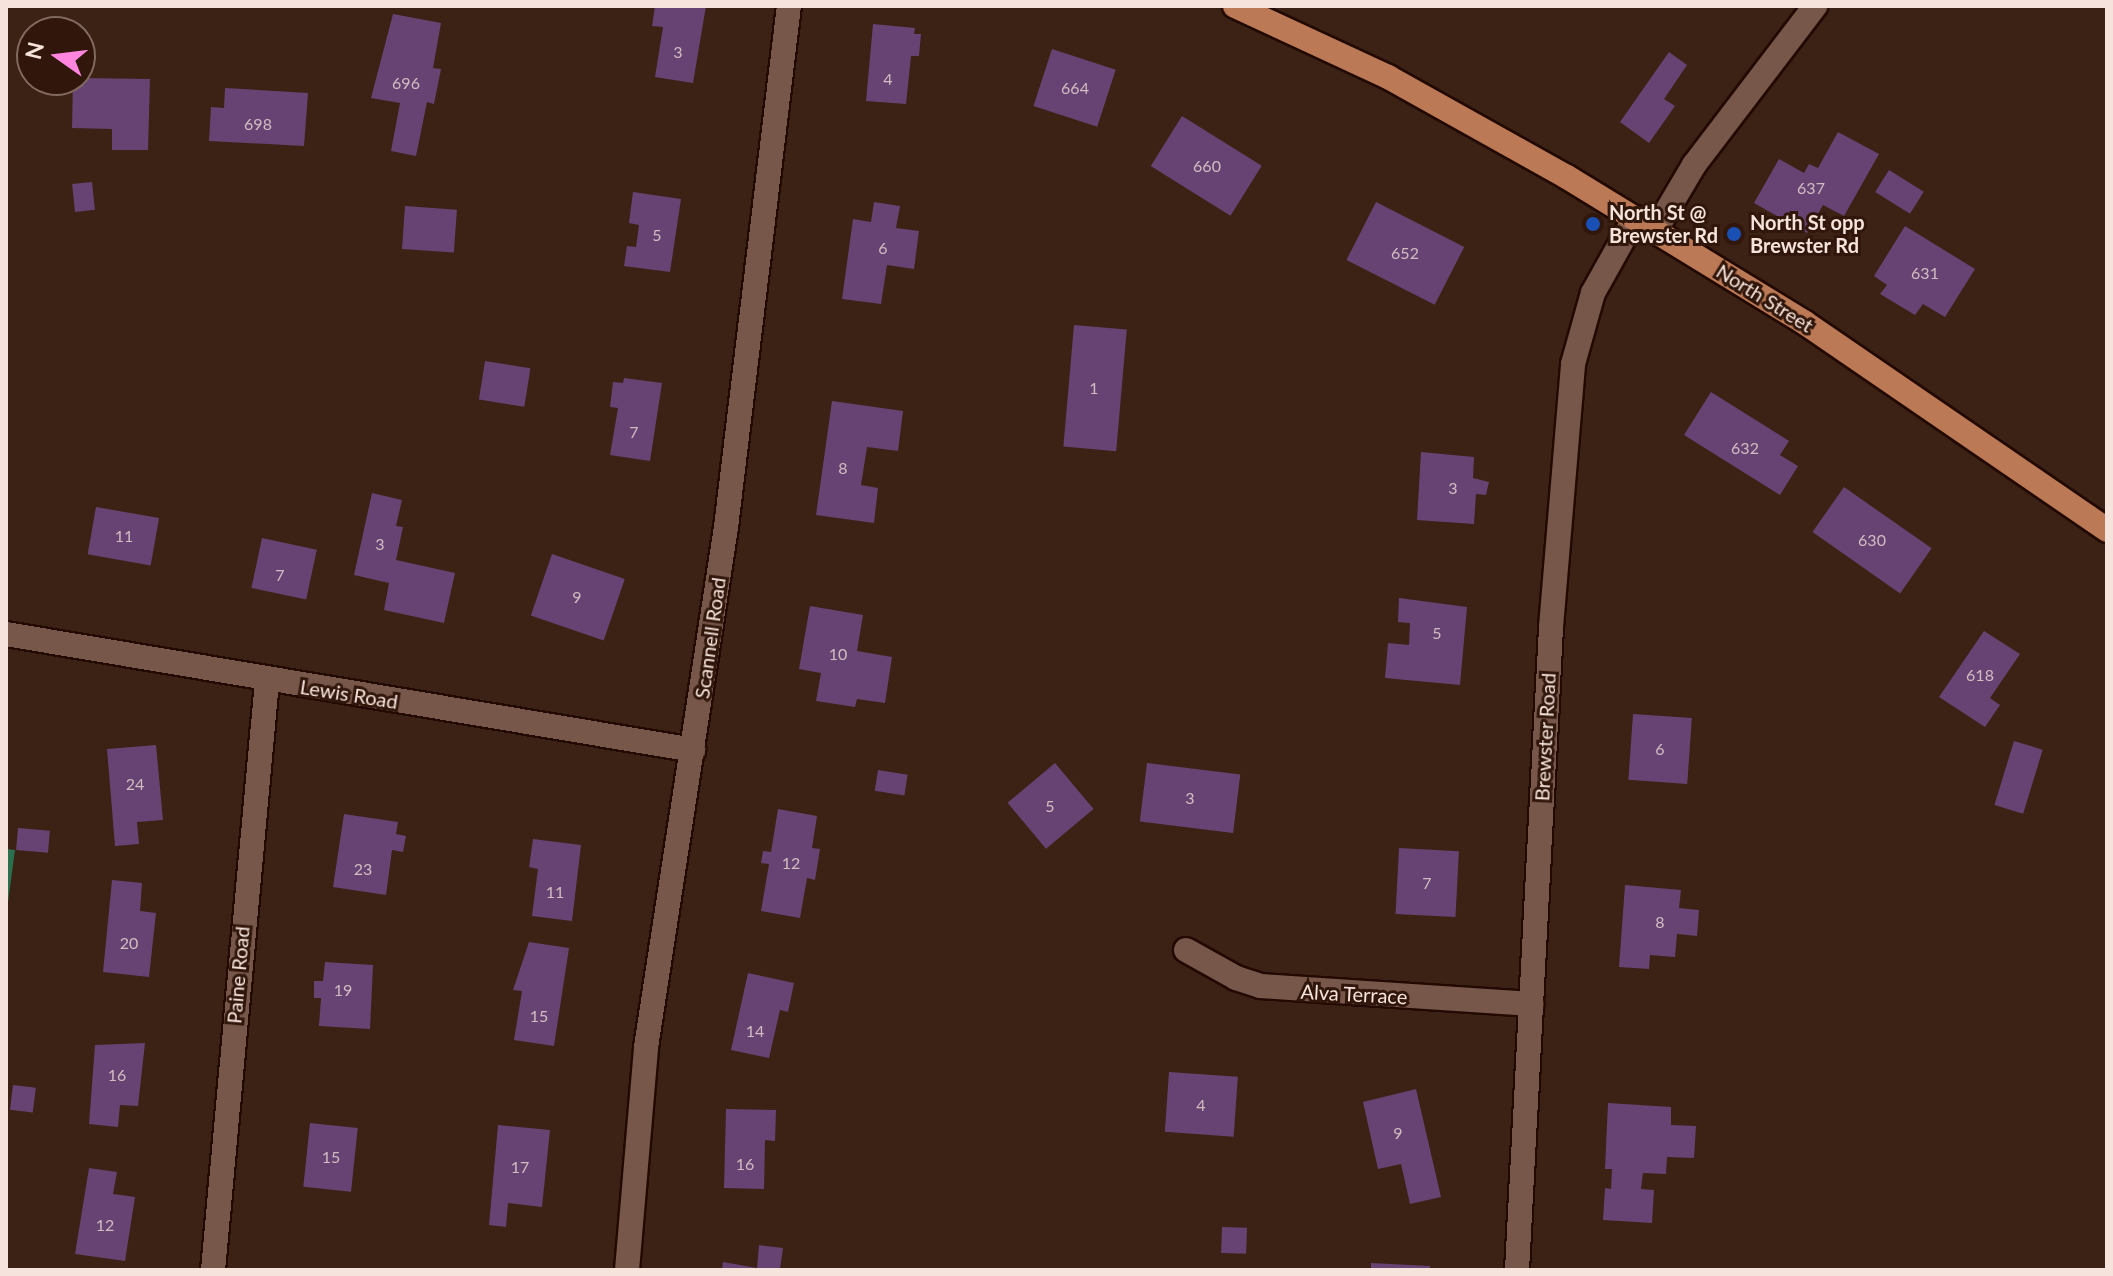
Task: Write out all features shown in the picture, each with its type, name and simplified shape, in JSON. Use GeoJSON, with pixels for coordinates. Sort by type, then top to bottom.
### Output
{"type":"FeatureCollection","features":[{"type":"Feature","properties":{"kind":"main road","name":"North Street"},"geometry":{"type":"LineString","coordinates":[[1235,6],[1445,107],[1645,225],[1876,369],[2107,530]]}},
{"type":"Feature","properties":{"kind":"street","name":"Scannell Road"},"geometry":{"type":"LineString","coordinates":[[627,1270],[646,1047],[732,483],[789,6]]}},
{"type":"Feature","properties":{"kind":"street","name":"Brewster Road"},"geometry":{"type":"LineString","coordinates":[[1517,1270],[1553,587],[1573,364],[1593,293],[1815,6]]}},
{"type":"Feature","properties":{"kind":"street","name":"Lewis Road"},"geometry":{"type":"LineString","coordinates":[[6,634],[267,681],[693,750]]}},
{"type":"Feature","properties":{"kind":"street","name":"Paine Road"},"geometry":{"type":"LineString","coordinates":[[213,1270],[267,681]]}},
{"type":"Feature","properties":{"kind":"street","name":"Alva Terrace"},"geometry":{"type":"LineString","coordinates":[[1186,950],[1236,978],[1261,986],[1531,1004]]}},
{"type":"Feature","properties":{"kind":"green space"},"geometry":{"type":"Polygon","coordinates":[[[6,849],[15,850],[6,917],[6,849]]]}},
{"type":"Feature","properties":{"kind":"building"},"geometry":{"type":"Polygon","coordinates":[[[655,6],[706,6],[693,83],[655,77],[663,27],[652,26],[655,6]]]}},
{"type":"Feature","properties":{"kind":"building"},"geometry":{"type":"Polygon","coordinates":[[[393,14],[441,23],[433,68],[441,69],[434,104],[427,102],[416,156],[391,151],[400,103],[371,98],[393,14]]]}},
{"type":"Feature","properties":{"kind":"building"},"geometry":{"type":"Polygon","coordinates":[[[873,24],[915,28],[914,34],[921,34],[919,56],[911,56],[906,104],[866,101],[873,24]]]}},
{"type":"Feature","properties":{"kind":"building"},"geometry":{"type":"Polygon","coordinates":[[[1052,49],[1116,70],[1097,127],[1033,106],[1052,49]]]}},
{"type":"Feature","properties":{"kind":"building"},"geometry":{"type":"Polygon","coordinates":[[[1669,52],[1687,65],[1664,99],[1675,106],[1649,143],[1620,122],[1669,52]]]}},
{"type":"Feature","properties":{"kind":"building"},"geometry":{"type":"Polygon","coordinates":[[[96,78],[150,79],[148,150],[112,150],[112,129],[72,128],[73,96],[96,96],[96,78]]]}},
{"type":"Feature","properties":{"kind":"building"},"geometry":{"type":"Polygon","coordinates":[[[225,88],[308,93],[304,146],[209,141],[211,107],[224,108],[225,88]]]}},
{"type":"Feature","properties":{"kind":"building"},"geometry":{"type":"Polygon","coordinates":[[[1182,116],[1262,166],[1230,216],[1151,166],[1182,116]]]}},
{"type":"Feature","properties":{"kind":"building"},"geometry":{"type":"Polygon","coordinates":[[[1838,132],[1879,154],[1844,216],[1823,205],[1807,233],[1754,203],[1779,159],[1804,173],[1809,164],[1818,168],[1838,132]]]}},
{"type":"Feature","properties":{"kind":"building"},"geometry":{"type":"Polygon","coordinates":[[[1889,170],[1924,192],[1910,214],[1875,192],[1889,170]]]}},
{"type":"Feature","properties":{"kind":"building"},"geometry":{"type":"Polygon","coordinates":[[[92,182],[95,210],[75,212],[72,184],[92,182]]]}},
{"type":"Feature","properties":{"kind":"building"},"geometry":{"type":"Polygon","coordinates":[[[633,192],[681,199],[670,272],[624,266],[627,246],[636,247],[639,225],[629,223],[633,192]]]}},
{"type":"Feature","properties":{"kind":"building"},"geometry":{"type":"Polygon","coordinates":[[[874,202],[900,206],[896,228],[919,231],[914,269],[887,265],[881,304],[842,299],[853,219],[871,222],[874,202]]]}},
{"type":"Feature","properties":{"kind":"building"},"geometry":{"type":"Polygon","coordinates":[[[1376,202],[1464,247],[1435,305],[1346,260],[1376,202]]]}},
{"type":"Feature","properties":{"kind":"building"},"geometry":{"type":"Polygon","coordinates":[[[405,206],[457,210],[454,253],[402,249],[405,206]]]}},
{"type":"Feature","properties":{"kind":"building"},"geometry":{"type":"Polygon","coordinates":[[[1905,226],[1975,269],[1945,317],[1923,304],[1915,315],[1880,294],[1887,285],[1874,276],[1905,226]]]}},
{"type":"Feature","properties":{"kind":"building"},"geometry":{"type":"Polygon","coordinates":[[[1074,325],[1127,330],[1116,451],[1063,447],[1074,325]]]}},
{"type":"Feature","properties":{"kind":"building"},"geometry":{"type":"Polygon","coordinates":[[[485,361],[530,368],[524,407],[479,400],[485,361]]]}},
{"type":"Feature","properties":{"kind":"building"},"geometry":{"type":"Polygon","coordinates":[[[624,378],[662,383],[650,461],[610,455],[618,408],[610,407],[613,382],[623,383],[624,378]]]}},
{"type":"Feature","properties":{"kind":"building"},"geometry":{"type":"Polygon","coordinates":[[[1711,392],[1789,441],[1780,455],[1798,466],[1780,495],[1684,435],[1711,392]]]}},
{"type":"Feature","properties":{"kind":"building"},"geometry":{"type":"Polygon","coordinates":[[[832,401],[903,411],[898,451],[867,447],[861,485],[878,488],[874,523],[816,515],[832,401]]]}},
{"type":"Feature","properties":{"kind":"building"},"geometry":{"type":"Polygon","coordinates":[[[1421,452],[1474,457],[1473,478],[1489,482],[1486,495],[1476,494],[1474,524],[1417,520],[1421,452]]]}},
{"type":"Feature","properties":{"kind":"building"},"geometry":{"type":"Polygon","coordinates":[[[1844,487],[1932,548],[1900,593],[1812,532],[1844,487]]]}},
{"type":"Feature","properties":{"kind":"building"},"geometry":{"type":"Polygon","coordinates":[[[372,493],[402,500],[396,526],[403,527],[396,560],[455,573],[444,623],[384,610],[389,583],[354,575],[372,493]]]}},
{"type":"Feature","properties":{"kind":"building"},"geometry":{"type":"Polygon","coordinates":[[[96,507],[159,518],[151,565],[88,554],[96,507]]]}},
{"type":"Feature","properties":{"kind":"building"},"geometry":{"type":"Polygon","coordinates":[[[262,538],[317,550],[306,600],[251,588],[262,538]]]}},
{"type":"Feature","properties":{"kind":"building"},"geometry":{"type":"Polygon","coordinates":[[[552,554],[625,579],[604,641],[531,615],[552,554]]]}},
{"type":"Feature","properties":{"kind":"building"},"geometry":{"type":"Polygon","coordinates":[[[1399,598],[1467,607],[1460,685],[1385,678],[1388,643],[1409,645],[1410,623],[1398,622],[1399,598]]]}},
{"type":"Feature","properties":{"kind":"building"},"geometry":{"type":"Polygon","coordinates":[[[810,606],[863,615],[857,651],[892,657],[885,703],[857,699],[855,707],[816,701],[821,673],[799,669],[810,606]]]}},
{"type":"Feature","properties":{"kind":"building"},"geometry":{"type":"Polygon","coordinates":[[[1984,631],[2020,654],[1990,698],[2000,705],[1985,727],[1939,697],[1984,631]]]}},
{"type":"Feature","properties":{"kind":"building"},"geometry":{"type":"Polygon","coordinates":[[[1633,714],[1692,718],[1687,784],[1628,780],[1633,714]]]}},
{"type":"Feature","properties":{"kind":"building"},"geometry":{"type":"Polygon","coordinates":[[[2014,741],[2043,750],[2023,814],[1994,805],[2014,741]]]}},
{"type":"Feature","properties":{"kind":"building"},"geometry":{"type":"Polygon","coordinates":[[[156,745],[163,820],[137,822],[139,844],[115,846],[107,749],[156,745]]]}},
{"type":"Feature","properties":{"kind":"building"},"geometry":{"type":"Polygon","coordinates":[[[1055,763],[1094,809],[1046,849],[1008,803],[1055,763]]]}},
{"type":"Feature","properties":{"kind":"building"},"geometry":{"type":"Polygon","coordinates":[[[1147,763],[1240,774],[1233,833],[1140,822],[1147,763]]]}},
{"type":"Feature","properties":{"kind":"building"},"geometry":{"type":"Polygon","coordinates":[[[878,770],[908,775],[904,795],[875,791],[878,770]]]}},
{"type":"Feature","properties":{"kind":"building"},"geometry":{"type":"Polygon","coordinates":[[[778,809],[817,816],[812,848],[820,849],[815,880],[807,878],[800,918],[761,911],[769,864],[761,863],[763,851],[771,852],[778,809]]]}},
{"type":"Feature","properties":{"kind":"building"},"geometry":{"type":"Polygon","coordinates":[[[344,814],[398,822],[396,834],[406,836],[403,852],[392,850],[386,895],[333,887],[344,814]]]}},
{"type":"Feature","properties":{"kind":"building"},"geometry":{"type":"Polygon","coordinates":[[[18,828],[50,831],[48,853],[16,850],[18,828]]]}},
{"type":"Feature","properties":{"kind":"building"},"geometry":{"type":"Polygon","coordinates":[[[533,839],[581,845],[572,921],[532,916],[538,869],[529,867],[533,839]]]}},
{"type":"Feature","properties":{"kind":"building"},"geometry":{"type":"Polygon","coordinates":[[[1399,848],[1459,851],[1455,917],[1396,914],[1399,848]]]}},
{"type":"Feature","properties":{"kind":"building"},"geometry":{"type":"Polygon","coordinates":[[[112,880],[142,883],[140,911],[156,913],[149,977],[103,972],[112,880]]]}},
{"type":"Feature","properties":{"kind":"building"},"geometry":{"type":"Polygon","coordinates":[[[1625,885],[1681,890],[1679,908],[1699,910],[1697,936],[1677,934],[1675,957],[1650,955],[1649,969],[1619,967],[1625,885]]]}},
{"type":"Feature","properties":{"kind":"building"},"geometry":{"type":"Polygon","coordinates":[[[529,942],[569,948],[554,1046],[514,1040],[522,991],[513,990],[529,942]]]}},
{"type":"Feature","properties":{"kind":"building"},"geometry":{"type":"Polygon","coordinates":[[[325,962],[373,965],[370,1029],[319,1026],[321,998],[314,998],[314,981],[323,981],[325,962]]]}},
{"type":"Feature","properties":{"kind":"building"},"geometry":{"type":"Polygon","coordinates":[[[748,973],[794,983],[788,1012],[780,1010],[769,1058],[731,1050],[748,973]]]}},
{"type":"Feature","properties":{"kind":"building"},"geometry":{"type":"Polygon","coordinates":[[[145,1043],[138,1106],[120,1105],[118,1127],[89,1124],[95,1045],[145,1043]]]}},
{"type":"Feature","properties":{"kind":"building"},"geometry":{"type":"Polygon","coordinates":[[[1169,1072],[1238,1077],[1234,1137],[1165,1132],[1169,1072]]]}},
{"type":"Feature","properties":{"kind":"building"},"geometry":{"type":"Polygon","coordinates":[[[13,1085],[36,1088],[33,1113],[10,1110],[13,1085]]]}},
{"type":"Feature","properties":{"kind":"building"},"geometry":{"type":"Polygon","coordinates":[[[1416,1089],[1441,1197],[1410,1204],[1401,1164],[1378,1169],[1363,1102],[1416,1089]]]}},
{"type":"Feature","properties":{"kind":"building"},"geometry":{"type":"Polygon","coordinates":[[[1608,1103],[1671,1107],[1671,1125],[1696,1126],[1694,1158],[1667,1157],[1666,1174],[1643,1173],[1641,1189],[1654,1190],[1652,1223],[1603,1220],[1605,1188],[1611,1189],[1612,1169],[1605,1169],[1608,1103]]]}},
{"type":"Feature","properties":{"kind":"building"},"geometry":{"type":"Polygon","coordinates":[[[726,1109],[776,1110],[775,1141],[765,1140],[764,1189],[724,1188],[726,1109]]]}},
{"type":"Feature","properties":{"kind":"building"},"geometry":{"type":"Polygon","coordinates":[[[310,1123],[358,1128],[351,1192],[303,1187],[310,1123]]]}},
{"type":"Feature","properties":{"kind":"building"},"geometry":{"type":"Polygon","coordinates":[[[498,1125],[550,1130],[542,1207],[508,1203],[506,1227],[489,1225],[498,1125]]]}},
{"type":"Feature","properties":{"kind":"building"},"geometry":{"type":"Polygon","coordinates":[[[89,1168],[117,1172],[113,1194],[135,1197],[125,1261],[75,1254],[89,1168]]]}},
{"type":"Feature","properties":{"kind":"building"},"geometry":{"type":"Polygon","coordinates":[[[1222,1227],[1247,1228],[1246,1254],[1221,1253],[1222,1227]]]}},
{"type":"Feature","properties":{"kind":"building"},"geometry":{"type":"Polygon","coordinates":[[[759,1245],[783,1248],[780,1269],[722,1270],[723,1262],[757,1268],[759,1245]]]}},
{"type":"Feature","properties":{"kind":"building"},"geometry":{"type":"Polygon","coordinates":[[[1371,1263],[1430,1266],[1430,1270],[1371,1270],[1371,1263]]]}},
{"type":"Feature","properties":{"kind":"place","name":"North St @ Brewster Rd"},"geometry":{"type":"Point","coordinates":[1593,224]}},
{"type":"Feature","properties":{"kind":"place","name":"North St opp Brewster Rd"},"geometry":{"type":"Point","coordinates":[1734,234]}}]}
